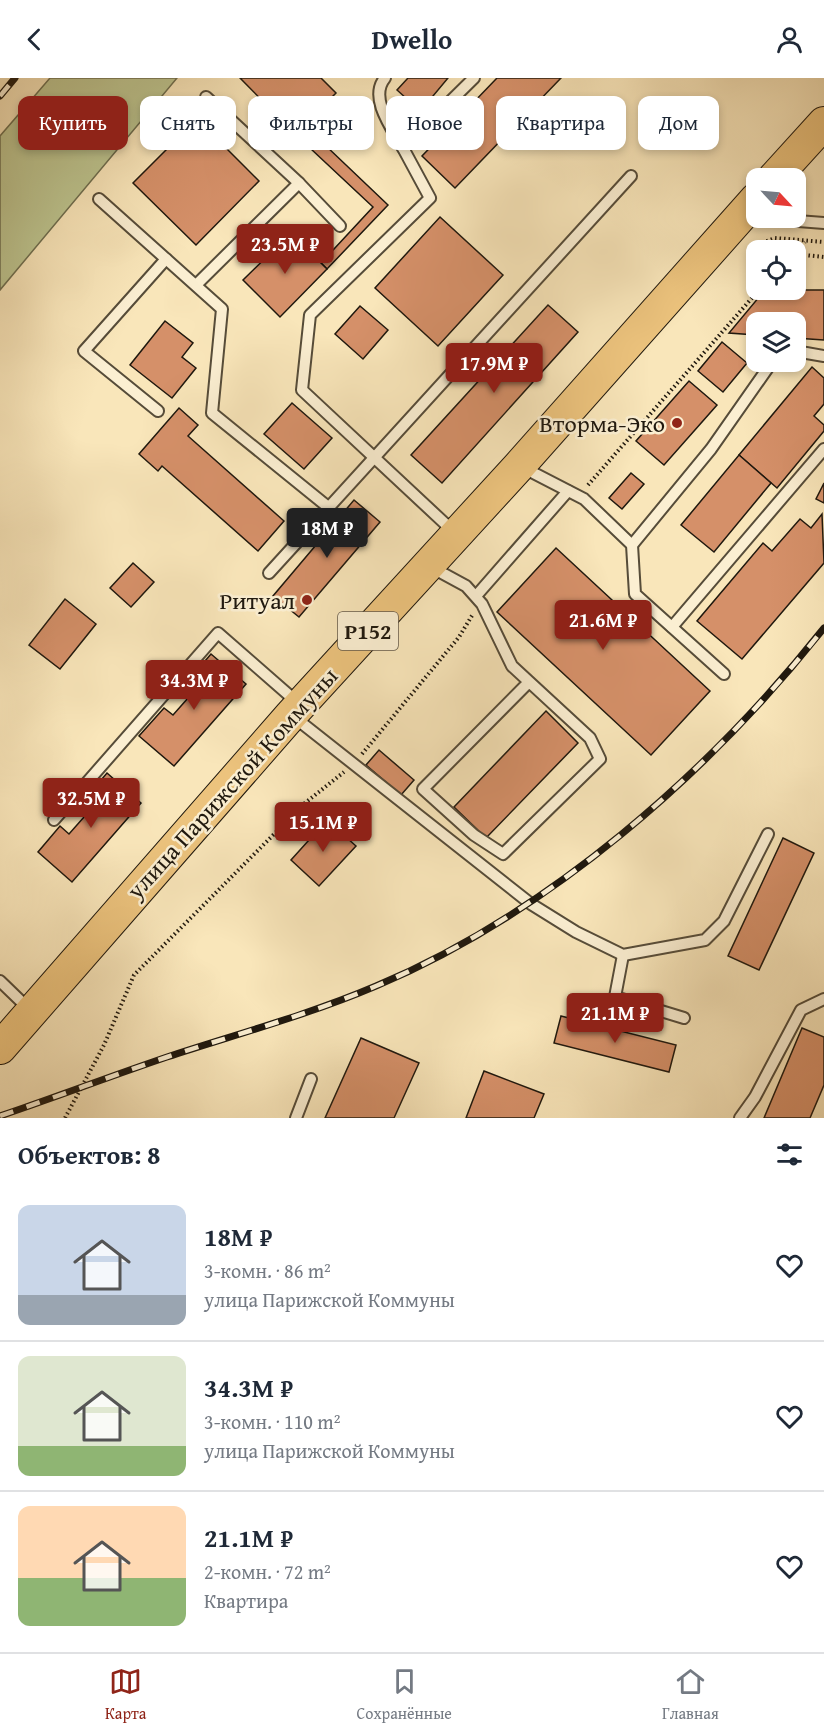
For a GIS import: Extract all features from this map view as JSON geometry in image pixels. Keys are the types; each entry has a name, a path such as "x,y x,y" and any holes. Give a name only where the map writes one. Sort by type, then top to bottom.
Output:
{"main road":[{"path":"783,168 824,123"},
{"name":"улица Парижской Коммуны","path":"0,1048 296,710 519,466 746,210"}],"lane":[{"path":"456,96 474,78"},
{"path":"380,80 381,107 386,116"},
{"path":"236,125 299,183 340,226"},
{"path":"404,150 430,198 310,315 302,390 456,534"},
{"path":"269,573 631,176"},
{"path":"196,285 299,183"},
{"path":"99,199 222,309 212,413 328,507"},
{"path":"806,219 824,223"},
{"path":"158,411 84,351 166,259"},
{"path":"806,353 824,356"},
{"path":"632,545 711,449 765,372"},
{"path":"672,627 824,449"},
{"path":"519,466 584,499 632,545 635,594 724,674"},
{"path":"476,596 568,491"},
{"path":"428,566 466,586 476,596 492,622 512,666 590,738 600,759 503,854 474,835 423,789 529,682"},
{"path":"54,820 218,633 353,765 531,904 576,932 623,954 705,940 724,921 768,834"},
{"path":"623,954 615,997 684,1018"},
{"path":"0,981 31,1011"},
{"path":"740,1118 755,1097 801,1010 824,999"},
{"path":"296,1118 311,1079"}],"path":[{"path":"770,240 775,238 796,240"},
{"path":"806,241 824,242"},
{"path":"806,255 824,257"},
{"path":"630,437 750,300"},
{"path":"65,1118 104,1045 134,975 305,803 353,765 459,637 473,614"}],"green space":[{"path":"50,78 177,78 162,96 140,96 140,122 128,137 128,96 34,96"},
{"path":"18,115 18,150 117,150 0,290 0,136"}],"building":[{"path":"240,78 321,78 336,93 333,96 258,96"},
{"path":"408,78 448,78 433,96 404,96 397,90"},
{"path":"497,78 561,78 544,96 496,96 496,145 455,188 422,156 428,150 484,150 484,96 480,96"},
{"path":"166,150 228,150 259,181 196,245 133,183"},
{"path":"312,150 330,150 388,205 327,269 321,263 373,207"},
{"path":"440,217 503,275 438,346 375,288"},
{"path":"291,233 327,269 280,317 243,280"},
{"path":"806,290 824,290 824,340 806,339 806,312 747,312 757,300 806,300"},
{"path":"548,305 578,332 442,483 411,455"},
{"path":"360,306 388,330 363,359 335,334"},
{"path":"746,313 746,334 729,333"},
{"path":"165,321 193,343 182,357 196,368 172,398 130,365"},
{"path":"722,342 746,362 723,392 698,371"},
{"path":"812,367 824,378 824,404 814,416 824,425 824,431 777,488 739,455"},
{"name":"Вторма-Эко","path":"689,381 717,405 664,465 636,441"},
{"path":"292,403 332,438 304,469 264,434"},
{"path":"179,408 198,425 188,436 284,521 258,551 162,466 158,471 139,454"},
{"path":"739,455 771,483 714,552 681,525"},
{"path":"631,473 644,484 622,509 609,498"},
{"path":"824,483 824,503 816,499"},
{"path":"354,500 380,522 299,617 273,596"},
{"path":"822,514 824,563 742,659 697,621 763,543 772,551 800,519 811,528"},
{"path":"556,548 710,691 651,755 497,612"},
{"path":"133,563 154,582 131,607 110,588"},
{"path":"65,599 96,624 60,669 29,645"},
{"path":"211,654 246,684 174,766 139,736 164,708 173,715 196,689 187,682"},
{"path":"546,711 578,743 486,838 454,807"},
{"path":"379,750 414,780 401,795 366,765"},
{"path":"107,773 141,803 72,882 38,852 60,826 69,834 92,808 84,800"},
{"path":"327,820 356,846 319,886 291,860"},
{"path":"783,838 814,853 759,970 728,956"},
{"path":"561,1016 676,1045 669,1072 554,1043"},
{"path":"802,1028 824,1037 824,1085 810,1118 764,1118"},
{"path":"361,1038 419,1063 394,1118 325,1118"},
{"path":"484,1071 544,1094 534,1118 466,1118"}],"railway":[{"path":"0,96 15,78"},
{"path":"0,1116 167,1057 298,1015 376,986 440,956 503,920 563,879 677,786 779,682 824,628"}],"place":[{"name":"Вторма-Эко","path":"677,423"},
{"name":"Ритуал","path":"307,600"}]}
